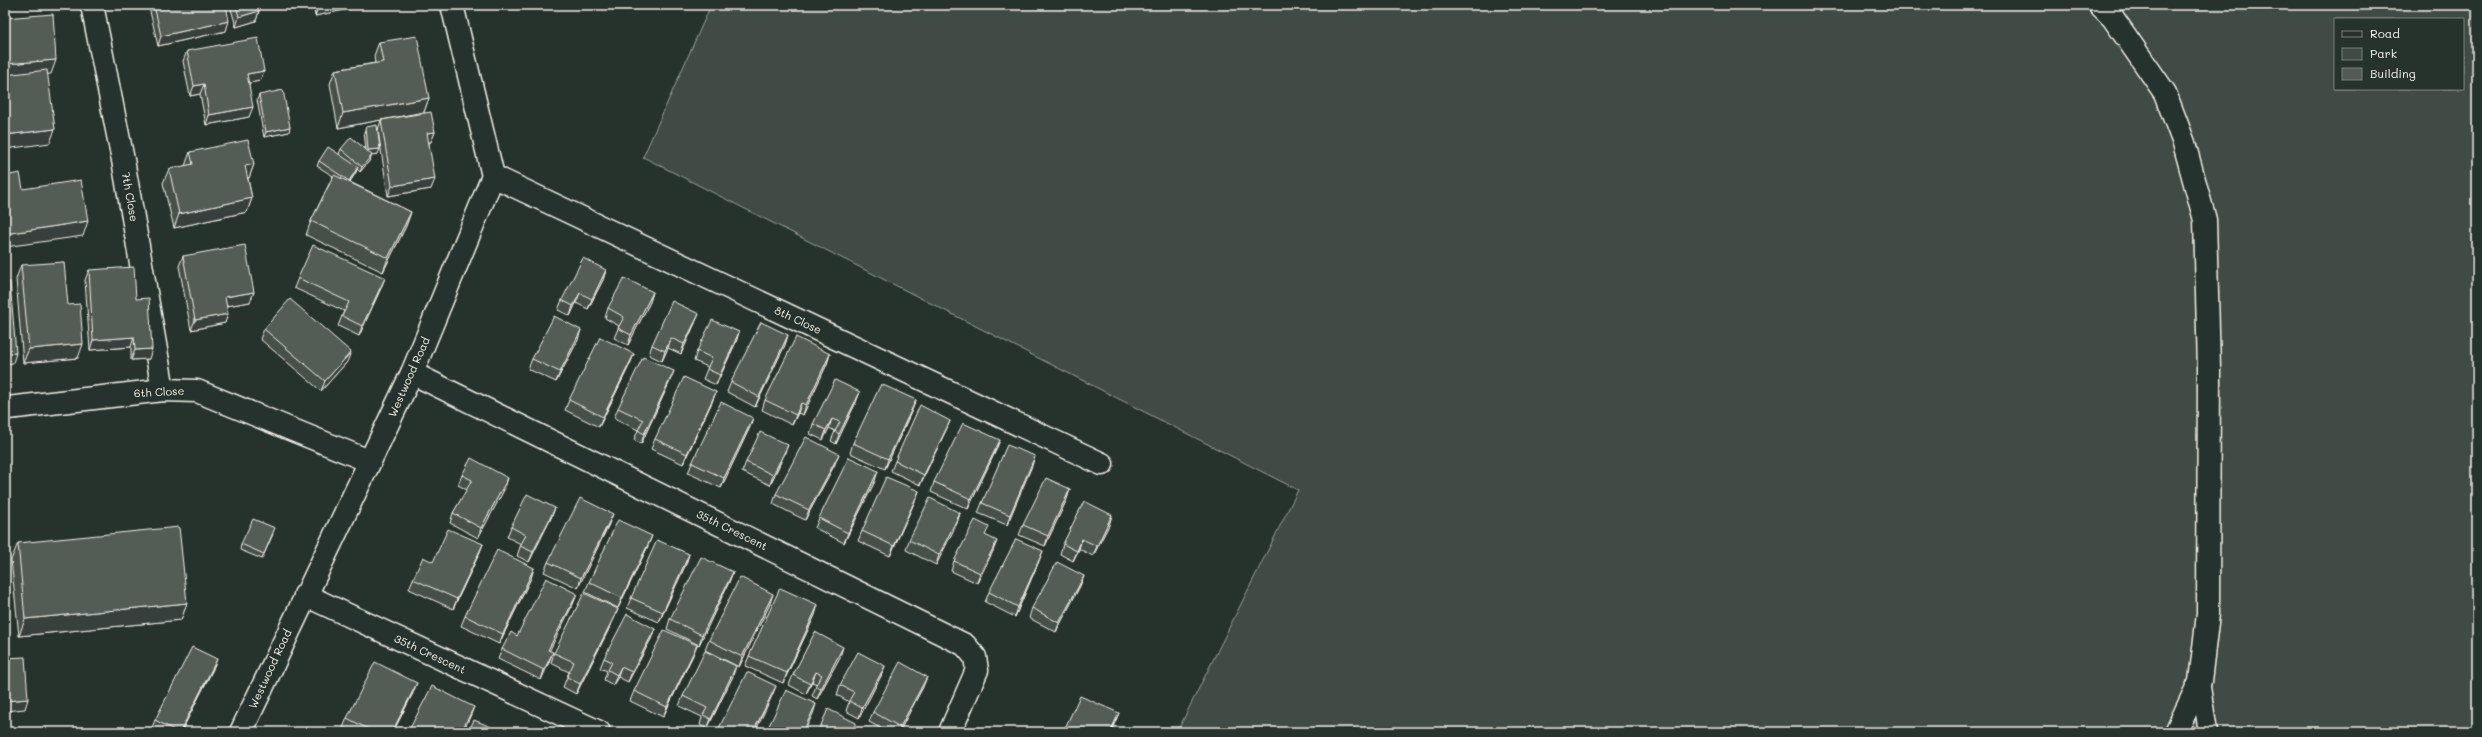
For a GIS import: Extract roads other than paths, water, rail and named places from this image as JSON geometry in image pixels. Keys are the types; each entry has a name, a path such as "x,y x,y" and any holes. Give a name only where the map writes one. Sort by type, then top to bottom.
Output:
{"street":[{"name":"7th Close","path":"92,5 123,160 164,390"},
{"path":"454,5 493,176"},
{"path":"2100,5 2112,18 2165,93 2184,143 2205,220 2210,519 2208,614 2200,681 2176,732"},
{"name":"Westwood Road","path":"241,732 412,373 493,176"},
{"name":"8th Close","path":"493,176 1102,464"},
{"name":"35th Crescent","path":"412,373 965,644 975,657 977,670 950,732"},
{"name":"6th Close","path":"8,408 164,390 197,391 369,461"},
{"name":"35th Crescent","path":"305,595 599,732"}],"lane":[{"path":"2200,681 2208,732"}]}
